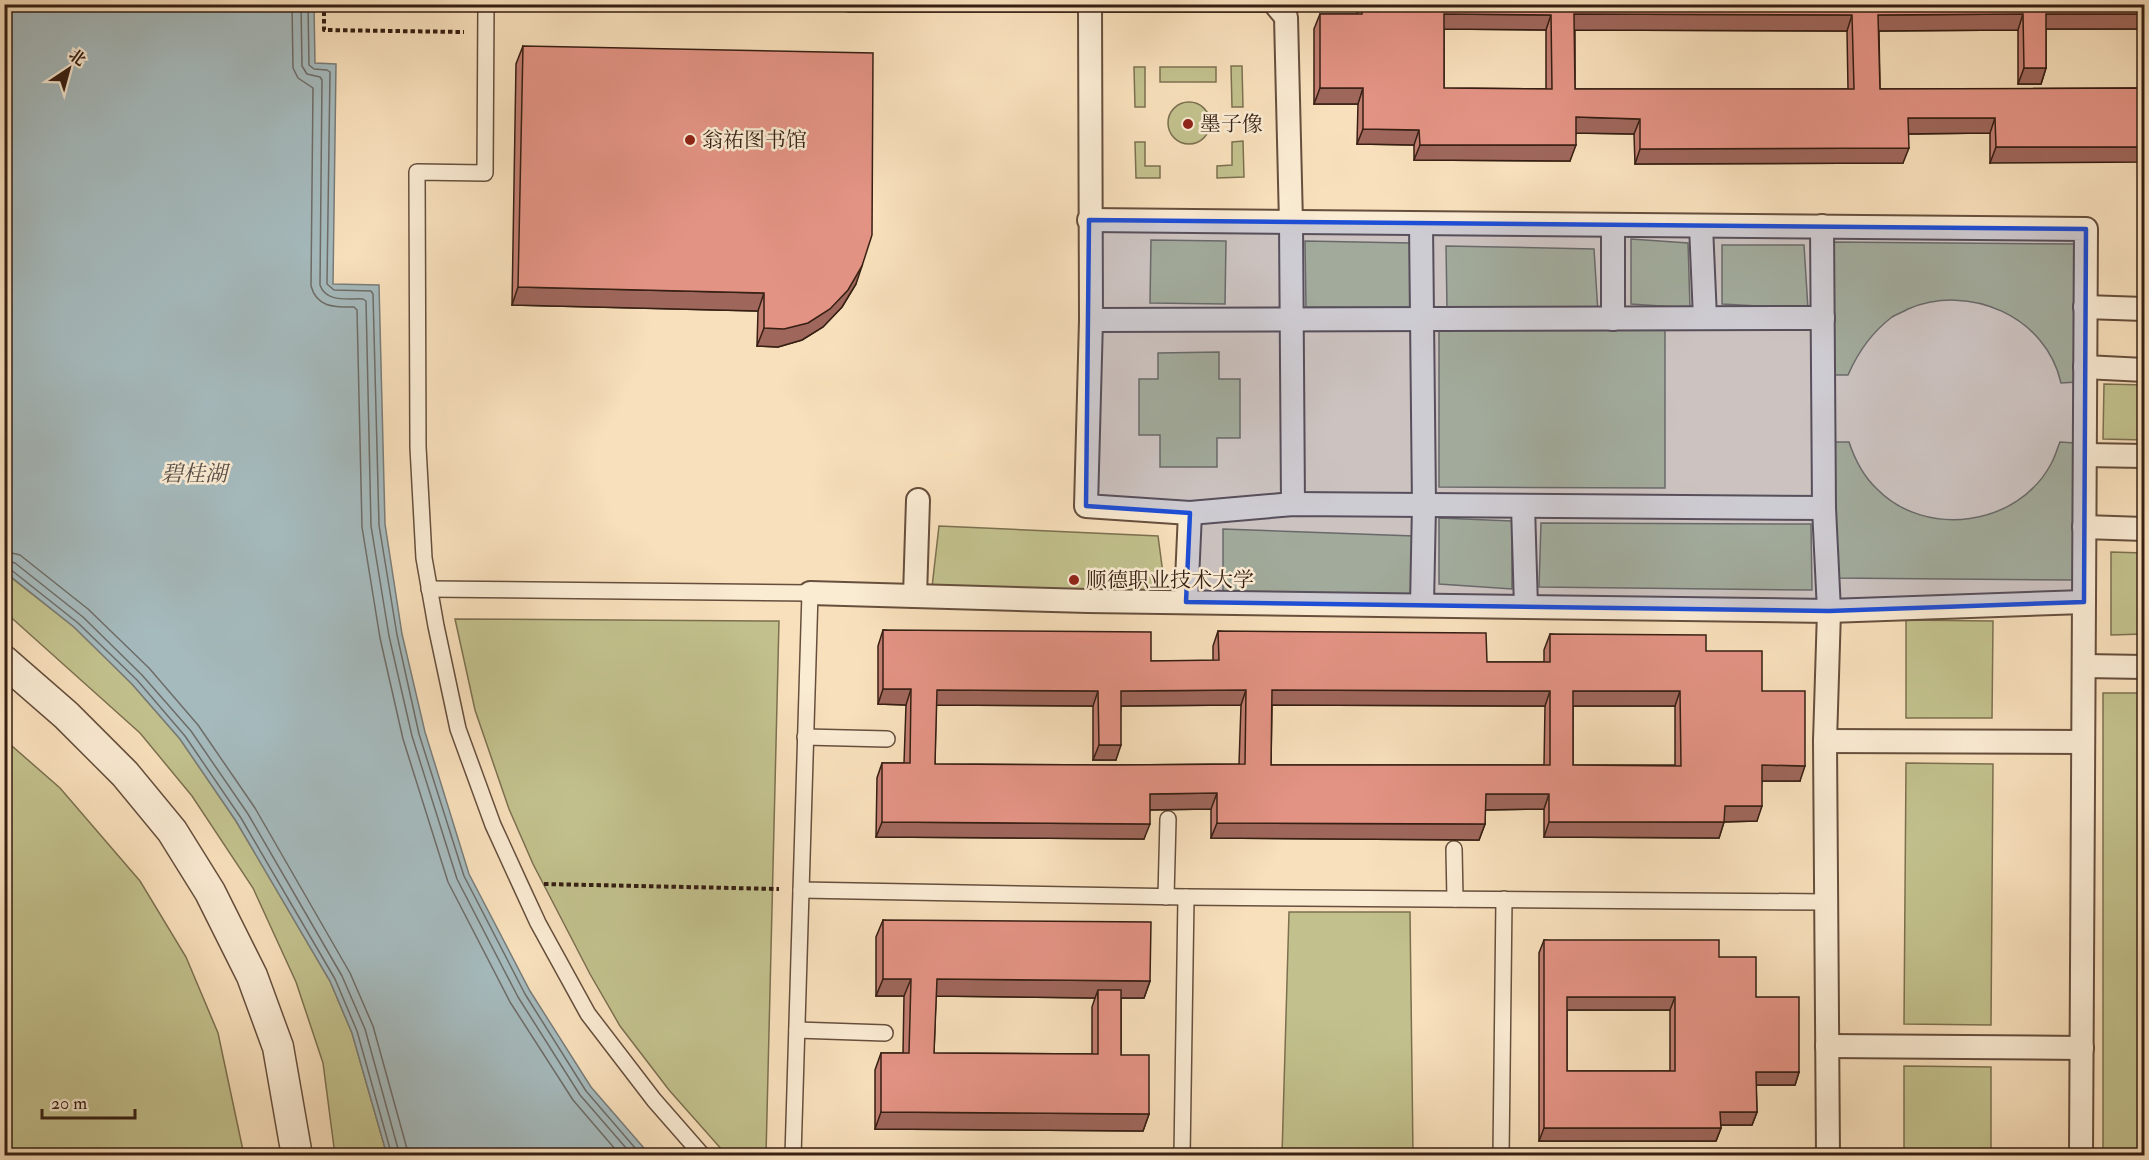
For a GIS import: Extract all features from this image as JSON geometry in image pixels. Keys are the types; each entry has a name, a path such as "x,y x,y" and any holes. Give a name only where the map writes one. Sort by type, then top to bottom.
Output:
{"street":[{"path":"1276,4 1286,17 1291,223 1293,504"},
{"path":"1090,5 1091,320 1086,506 1190,513 1293,504 1824,508"},
{"path":"1089,220 2086,229 2081,1155"},
{"path":"1421,224 1424,505 1422,605"},
{"path":"1612,225 1613,319"},
{"path":"1701,226 1705,318"},
{"path":"1822,226 1824,508 1828,611 1825,741 1828,1155"},
{"path":"2085,307 2145,309"},
{"path":"1091,320 1822,318"},
{"path":"2085,367 2145,369"},
{"path":"2085,455 2145,456"},
{"path":"915,596 918,500"},
{"path":"1523,506 1526,607"},
{"path":"1186,602 1190,513"},
{"path":"2084,526 2145,529"},
{"path":"810,592 1089,601 1828,611 2084,602"},
{"path":"4,661 66,715 125,774 172,831 210,892 252,976 278,1047 297,1155"},
{"path":"2085,666 2145,667"},
{"path":"1825,741 2083,742"},
{"path":"1827,1046 2082,1048"}],"lane":[{"path":"486,4 485,173 417,172 418,447 424,558 429,589 458,729 493,825 538,923 588,1014 654,1100 703,1155"},
{"path":"849,4 1276,4"},
{"path":"429,589 810,592 793,1155"},
{"path":"806,737 887,739"},
{"path":"1166,897 1168,819"},
{"path":"1454,849 1455,899"},
{"path":"801,890 1166,897 1826,902"},
{"path":"1182,1155 1186,897"},
{"path":"1501,1155 1504,899"},
{"path":"797,1030 885,1033"}],"path":[{"path":"324,4 324,30 486,32"},
{"path":"520,884 801,890"},
{"path":"4,1147 15,1155"}],"highlighted area":[{"path":"1089,220 2086,229 2084,602 1829,611 1186,602 1190,513 1086,506"}],"shaded area":[{"path":"1231,66 1242,66 1243,107 1232,107"},
{"path":"1134,67 1145,67 1145,107 1135,107"},
{"path":"1160,67 1216,67 1216,82 1160,82"},
{"path":"1189,102 1204,108 1210,123 1204,138 1189,144 1174,138 1168,123 1174,108"},
{"path":"1243,141 1244,177 1217,178 1217,166 1232,165 1232,142"},
{"path":"1135,142 1145,142 1145,166 1160,166 1160,178 1136,178"},
{"path":"1631,239 1688,243 1690,308 1631,304"},
{"path":"1151,240 1226,241 1225,304 1150,303"},
{"path":"1305,241 1410,243 1411,308 1306,307"},
{"path":"1831,242 2076,244 2077,382 2061,383 2053,360 2039,340 2022,323 2002,311 1979,303 1956,300 1931,302 1892,317 1866,343 1848,375 1831,375"},
{"path":"1722,245 1804,245 1808,309 1722,304"},
{"path":"1446,246 1594,249 1598,313 1447,309"},
{"path":"1439,329 1665,330 1665,488 1439,487"},
{"path":"1219,352 1219,379 1240,379 1240,438 1217,438 1217,467 1160,467 1160,435 1139,435 1139,379 1158,379 1158,353"},
{"path":"2104,384 2144,385 2144,440 2103,439"},
{"path":"1832,442 1849,442 1868,479 1897,505 1920,515 1945,519 1970,518 1994,512 2017,501 2036,485 2051,464 2060,442 2075,443 2075,580 1833,578"},
{"path":"1439,518 1512,521 1512,589 1439,584"},
{"path":"1541,523 1811,524 1812,590 1539,587"},
{"path":"939,526 1158,536 1166,596 932,587"},
{"path":"1223,529 1414,536 1411,594 1223,592"},
{"path":"2111,552 2144,553 2144,634 2111,635"},
{"path":"4,572 74,627 132,684 180,739 236,821 330,981 352,1033 387,1155 335,1155 323,1063 296,982 253,888 192,796 140,733 5,612"},
{"path":"455,619 779,621 766,1155 730,1155 723,1151 669,1090 620,1026 590,974 533,864 509,809 475,710"},
{"path":"1906,620 1993,621 1992,718 1906,718"},
{"path":"2103,693 2144,693 2144,1155 2103,1155"},
{"path":"4,739 60,788 140,881 186,957 218,1033 244,1155 5,1155"},
{"path":"1906,763 1993,764 1991,1025 1904,1024"},
{"path":"1289,912 1410,912 1413,1155 1282,1155"},
{"path":"1904,1066 1991,1067 1991,1155 1904,1155"}],"water":[{"name":"碧桂湖","path":"4,5 314,5 315,63 336,64 333,284 379,285 385,524 402,634 425,732 469,874 530,991 591,1087 650,1155 387,1155 352,1033 330,981 236,821 180,739 132,684 74,627 5,572"}],"building":[{"path":"1362,4 2145,4 2145,14 2046,14 2046,68 2024,68 2023,14 1878,15 1880,89 2145,88 2145,147 1996,147 1995,118 1908,118 1909,148 1640,149 1640,119 1576,117 1576,145 1420,145 1419,130 1363,129 1363,88 1320,88 1320,14 1362,14","holes":["1444,14 1551,15 1552,89 1444,88","1574,14 1852,15 1854,89 1575,89"]},
{"name":"翁祐图书馆","path":"523,46 873,53 872,235 862,266 848,290 830,309 808,323 784,329 764,328 764,293 518,287"},
{"path":"883,630 1151,632 1151,661 1219,660 1218,631 1486,633 1487,662 1550,662 1550,634 1706,635 1706,651 1762,651 1762,691 1805,691 1805,766 1762,765 1762,806 1725,806 1724,822 1549,822 1549,794 1486,794 1485,824 1217,823 1217,793 1150,794 1150,824 882,822 882,763 910,763 911,689 883,689","holes":["937,690 1098,691 1099,745 1121,745 1121,691 1246,690 1245,764 935,764","1272,690 1550,691 1550,765 1271,765","1573,691 1680,691 1681,766 1573,765"]},
{"path":"883,920 1151,922 1150,981 937,979 934,1053 1098,1054 1098,990 1121,990 1121,1055 1149,1055 1149,1114 881,1112 881,1053 909,1053 911,979 883,979"},
{"path":"1544,940 1719,940 1719,957 1756,957 1756,997 1799,997 1799,1072 1756,1072 1757,1112 1720,1112 1721,1128 1544,1128","holes":["1567,997 1675,997 1675,1071 1567,1071"]}],"place":[{"name":"墨子像","path":"1188,124"},
{"name":"翁祐图书馆","path":"690,140"},
{"name":"顺德职业技术大学","path":"1074,580"}]}
